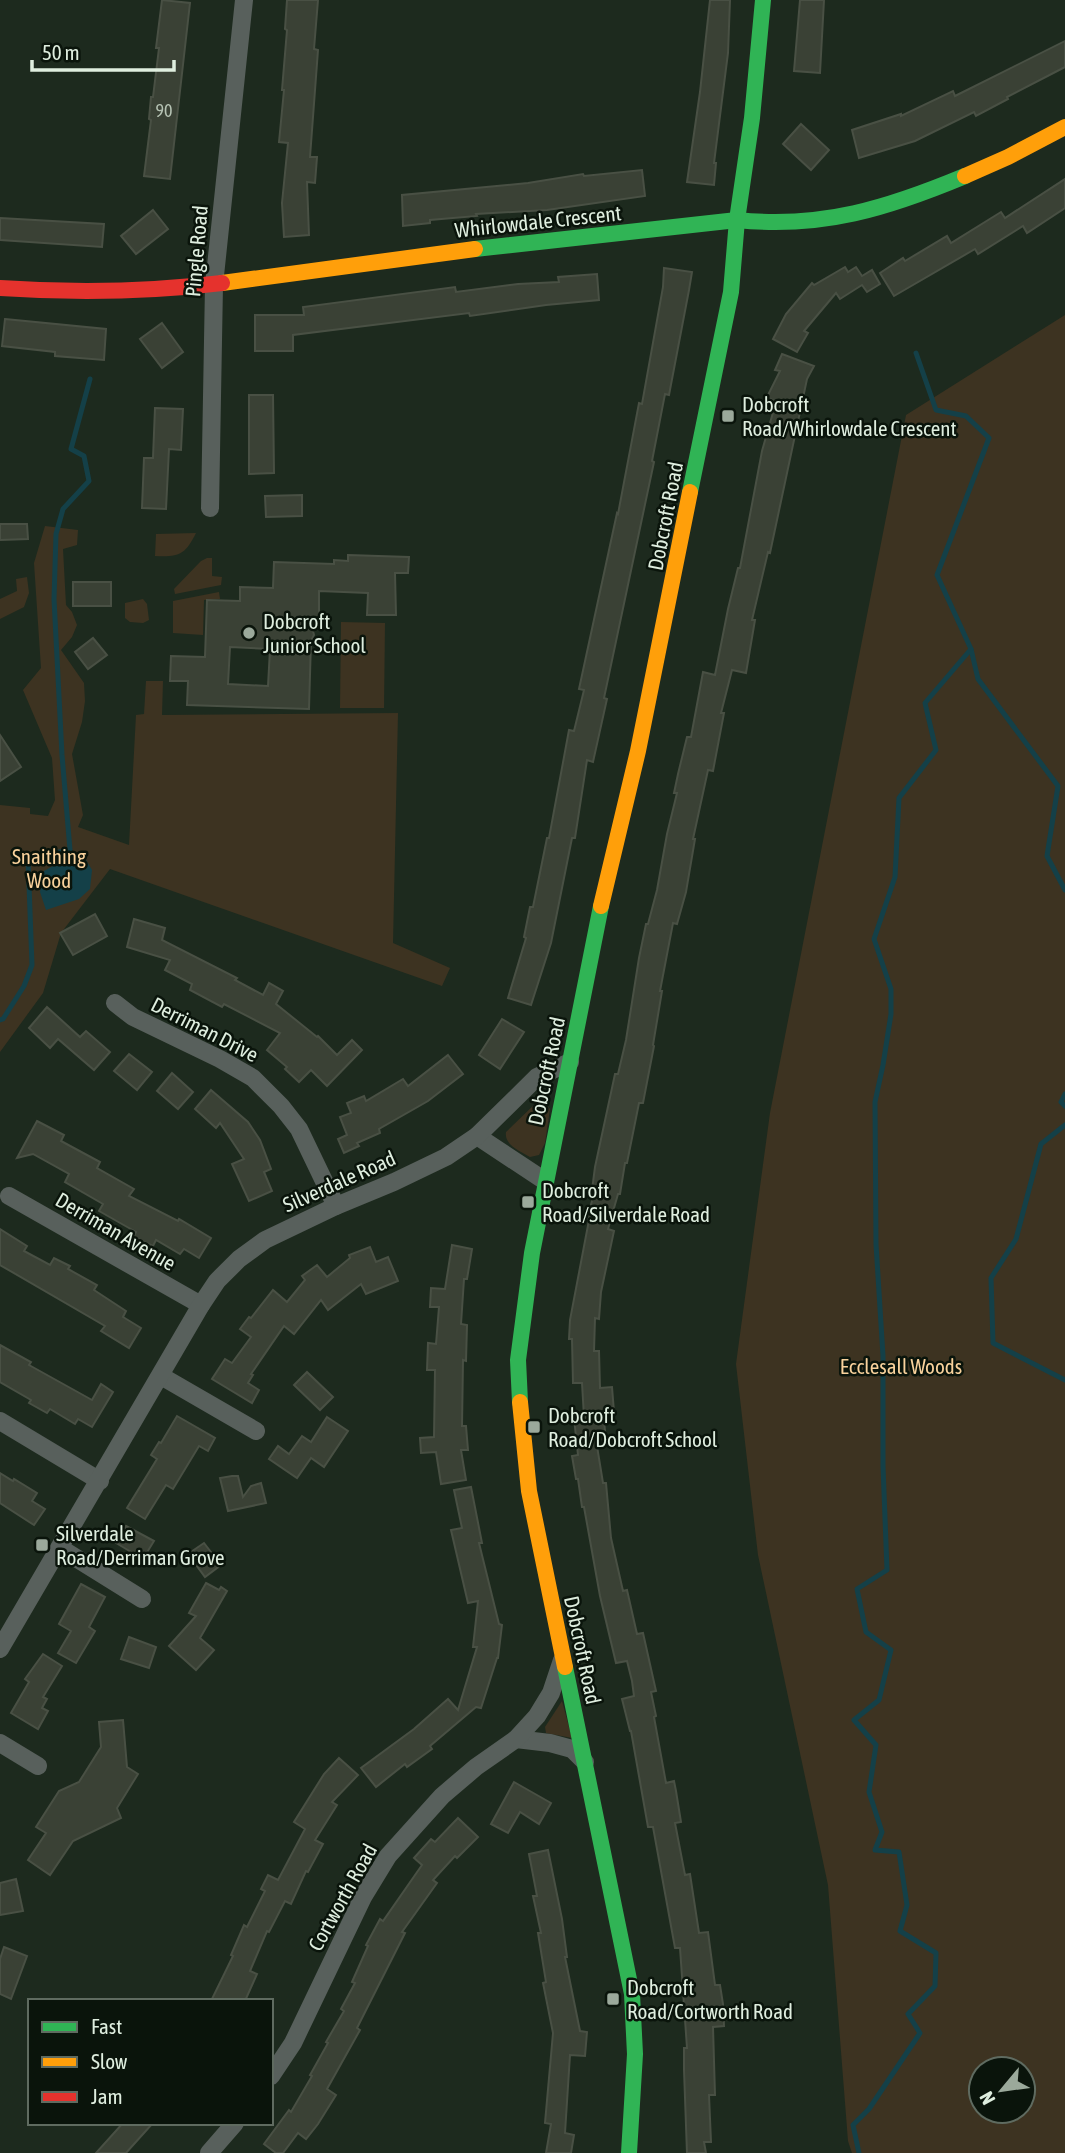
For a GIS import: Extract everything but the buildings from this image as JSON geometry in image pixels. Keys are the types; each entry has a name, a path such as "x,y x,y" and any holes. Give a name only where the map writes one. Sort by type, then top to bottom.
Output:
{"street":[{"name":"Pingle Road","path":"210,508 214,285 244,0"},
{"name":"Dobcroft Road","path":"629,2153 635,2092 636,2031 625,1958 529,1491 521,1427 518,1360 526,1288 545,1181 604,891 638,751 731,292 763,0"},
{"name":"Whirlowdale Crescent","path":"0,288 102,293 143,292 214,285 428,255 737,220 776,224 817,220 893,203 980,169 1065,127"},
{"name":"Derriman Drive","path":"115,1003 132,1017 220,1059 253,1078 299,1129 336,1206"},
{"name":"Silverdale Road","path":"0,1649 217,1281 239,1259 265,1240 446,1157 477,1136 537,1077 570,1062"},
{"path":"477,1136 545,1181"},
{"name":"Derriman Avenue","path":"9,1196 201,1305"},
{"path":"161,1376 256,1431"},
{"path":"0,1421 100,1481"},
{"path":"60,1548 142,1599"},
{"name":"Cortworth Road","path":"273,2073 293,2043 363,1897 388,1856 442,1796 476,1767 516,1739 537,1716 551,1693 563,1657"},
{"path":"516,1739 572,1749 585,1762"},
{"path":"0,1743 38,1766"},
{"path":"209,2153 232,2125"}],"green space":[{"name":"Ecclesall Woods","path":"1065,315 1065,2153 852,2153 848,2141 828,1885 758,1555 736,1364 770,1113 906,415"},
{"name":"Snaithing Wood","path":"45,526 78,530 77,545 63,549 66,605 77,625 72,637 61,650 84,683 82,722 72,754 83,815 78,827 129,845 136,715 144,714 146,681 163,681 162,715 398,713 393,943 450,968 442,986 110,869 61,933 43,993 0,1052 0,805 30,808 30,814 48,816 55,800 52,758 23,690 41,668 34,563"},
{"path":"196,533 180,553 155,556 156,534"},
{"path":"207,558 212,558 212,576 222,577 221,585 175,594 174,589"},
{"path":"27,577 29,593 24,607 0,619 0,599 17,591 16,579"},
{"path":"219,592 220,599 204,600 203,635 173,633 173,601"},
{"path":"143,599 147,604 149,620 143,623 130,622 125,618 125,603"},
{"path":"341,622 385,623 384,708 340,708"},
{"path":"536,1103 546,1104 550,1109 545,1143 539,1155 530,1157 510,1144 506,1132"},
{"path":"562,1701 572,1738 546,1733 545,1727"}],"water":[{"path":"69,857 85,858 92,870 90,889 79,899 46,910 40,892 44,871"}],"waterway":[{"path":"859,2153 853,2125 869,2109 920,2033 908,2014 935,1986 936,1953 900,1931 907,1905 899,1852 875,1850 882,1832 869,1792 876,1745 854,1720 879,1700 891,1650 866,1632 857,1589 887,1570 883,1356 876,1244 875,1102 891,1014 891,989 874,939 895,877 899,798 936,750 925,703 971,649 937,575 989,438 966,416 936,410 916,353"},
{"path":"0,1020 24,986 32,965 28,858 70,850 54,599 56,534 63,509 89,481 84,456 71,449 90,379"},
{"path":"971,649 978,679 1058,786 1047,856 1065,890"},
{"path":"1065,1094 1061,1102 1065,1106"},
{"path":"1065,1125 1041,1144 1016,1239 991,1278 993,1343 1065,1380"}],"traffic: fast":[{"path":"690,492 731,292 763,0"},
{"path":"475,249 737,220 768,222 826,218 909,198 965,176"},
{"path":"520,1402 518,1360 532,1253 601,906"},
{"path":"565,1667 632,1994 635,2054 629,2153"}],"traffic: slow":[{"path":"965,176 1065,127"},
{"path":"222,283 475,249"},
{"path":"601,906 638,751 690,492"},
{"path":"520,1402 529,1491 565,1667"}],"traffic: jam":[{"path":"0,288 111,291 222,283"}],"place":[{"name":"Dobcroft Road/Whirlowdale Crescent","path":"728,416"},
{"name":"Dobcroft Junior School","path":"249,633"},
{"name":"Dobcroft Road/Silverdale Road","path":"528,1202"},
{"name":"Dobcroft Road/Dobcroft School","path":"534,1427"},
{"name":"Silverdale Road/Derriman Grove","path":"42,1545"},
{"name":"Dobcroft Road/Cortworth Road","path":"613,1999"}]}
